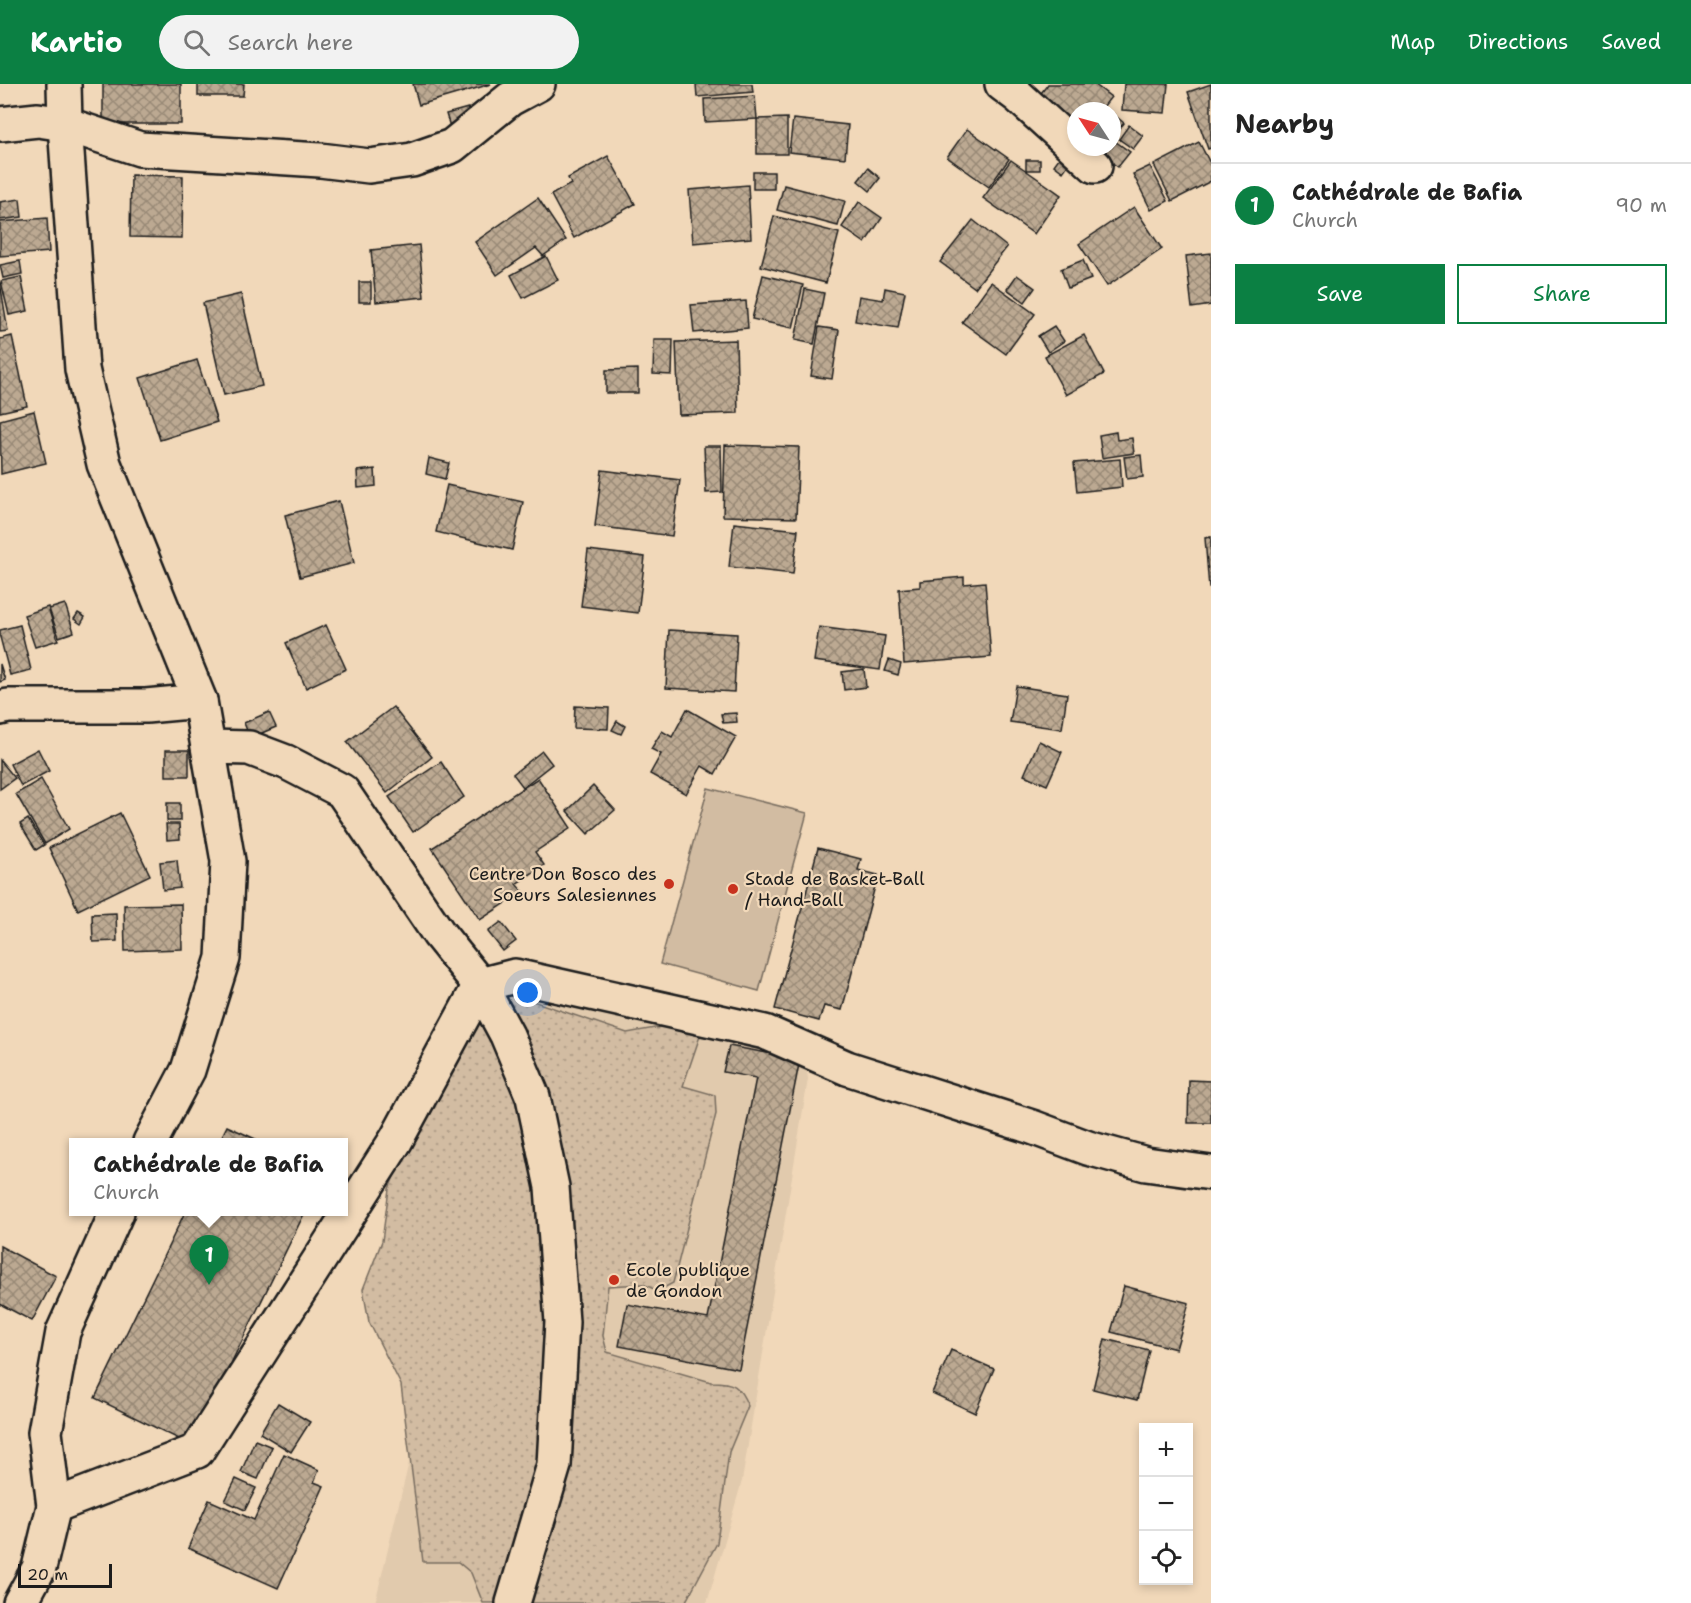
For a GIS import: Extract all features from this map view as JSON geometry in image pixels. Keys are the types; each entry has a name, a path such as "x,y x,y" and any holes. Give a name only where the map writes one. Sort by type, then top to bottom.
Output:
{"street":[{"path":"64,84 82,369 104,464 200,701 228,861 222,958 188,1070 153,1138"},
{"path":"0,124 38,120 65,124 140,149 320,160 369,166 412,159 452,146 510,99 538,84"},
{"path":"1002,84 1095,166"},
{"path":"0,708 146,706 200,701"},
{"path":"209,747 249,748 286,762 342,791 440,934 480,986 507,1035 533,1097 552,1187 562,1322 554,1466 513,1603"},
{"path":"348,1215 396,1140 480,986 515,976 765,1032 847,1068 1032,1127 1088,1148 1146,1164 1211,1173"},
{"path":"20,1603 39,1568 54,1506 45,1432 63,1332 115,1216"},
{"path":"54,1506 197,1451 347,1216"}],"shaded area":[{"name":"Stade de Basket-Ball / Hand-Ball","path":"708,788 807,813 759,991 660,964"},
{"name":"Ecole publique de Gondon","path":"524,986 805,1053 808,1079 742,1481 707,1603 375,1603"},
{"name":"Ecole publique de Gondon","path":"515,995 627,1033 694,1021 700,1036 683,1086 715,1095 716,1114 673,1283 658,1291 643,1284 608,1286 603,1336 607,1352 711,1382 730,1384 742,1393 748,1406 729,1452 717,1543 685,1603 483,1603 471,1573 458,1562 423,1562 401,1385 369,1322 363,1289 382,1241 389,1189 464,997"}],"building":[{"path":"103,84 181,84 181,124 103,124"},
{"path":"198,84 244,84 243,96 198,96"},
{"path":"413,84 491,84 419,105"},
{"path":"696,84 752,84 753,92 697,97"},
{"path":"1048,84 1094,84 1111,97 1107,102 1067,102 1067,120 1038,97"},
{"path":"1124,84 1168,84 1165,113 1122,110"},
{"path":"1211,84 1211,148 1208,149 1188,92"},
{"path":"755,96 757,119 705,122 704,99"},
{"path":"468,108 473,124 451,130 446,114"},
{"path":"787,118 787,154 757,154 757,119"},
{"path":"793,119 848,125 845,158 789,152"},
{"path":"1129,125 1143,136 1133,149 1121,140 1121,136"},
{"path":"967,129 1009,159 989,187 947,157"},
{"path":"1199,142 1211,165 1211,181 1172,201 1154,165"},
{"path":"1121,146 1130,152 1118,167 1103,156 1121,156"},
{"path":"1064,151 1067,156 1073,158 1063,172 1054,165"},
{"path":"608,156 635,204 574,238 551,195 571,184 568,178"},
{"path":"1011,160 1061,195 1034,234 983,198"},
{"path":"1026,160 1040,160 1040,170 1026,170"},
{"path":"1150,166 1168,201 1151,210 1133,174"},
{"path":"868,168 880,178 870,191 858,181"},
{"path":"753,172 774,172 774,189 753,189"},
{"path":"131,175 183,176 182,238 130,237"},
{"path":"748,185 751,238 693,243 689,190"},
{"path":"784,185 845,201 838,226 777,210"},
{"path":"538,198 566,240 543,256 536,248 497,275 475,242"},
{"path":"20,199 22,217 0,220 0,202"},
{"path":"859,202 882,218 865,243 842,227"},
{"path":"1134,207 1162,249 1107,286 1079,244"},
{"path":"774,216 839,233 826,283 761,266"},
{"path":"47,218 49,252 0,256 0,222"},
{"path":"973,220 1007,247 975,288 940,262"},
{"path":"419,245 424,297 376,302 371,250"},
{"path":"1211,253 1211,305 1192,308 1186,256"},
{"path":"546,256 558,280 523,298 511,275"},
{"path":"1083,260 1091,279 1068,288 1061,269"},
{"path":"20,261 22,274 3,278 0,265"},
{"path":"763,275 803,285 793,328 752,319"},
{"path":"1017,275 1035,288 1025,302 1007,289"},
{"path":"21,277 28,311 9,315 1,281"},
{"path":"0,282 8,331 0,332"},
{"path":"359,282 371,282 371,302 359,302"},
{"path":"991,282 1035,314 1006,354 962,322"},
{"path":"885,288 905,292 898,328 855,321 859,296 883,300"},
{"path":"805,289 824,293 814,344 795,340"},
{"path":"241,294 262,386 224,395 203,303"},
{"path":"746,301 748,328 694,333 691,305"},
{"path":"1054,326 1064,341 1048,352 1038,336"},
{"path":"819,327 839,330 832,379 811,376"},
{"path":"1084,335 1104,374 1066,395 1045,356"},
{"path":"12,336 27,406 0,412 0,339"},
{"path":"654,340 673,340 672,375 653,374"},
{"path":"736,340 738,413 679,415 676,342"},
{"path":"197,360 217,422 160,440 140,378"},
{"path":"638,369 638,393 606,393 606,370"},
{"path":"34,411 46,463 1,474 0,420"},
{"path":"1116,432 1117,440 1132,438 1134,453 1102,458 1099,435"},
{"path":"725,445 799,447 796,518 723,516"},
{"path":"704,446 721,446 722,492 706,493"},
{"path":"1141,455 1143,477 1127,479 1124,457"},
{"path":"429,458 449,463 445,479 426,474"},
{"path":"1120,459 1122,487 1077,492 1074,463"},
{"path":"375,469 376,486 358,488 357,471"},
{"path":"602,470 680,480 672,536 595,526"},
{"path":"447,485 523,502 512,550 436,532"},
{"path":"339,501 354,563 300,577 285,515"},
{"path":"734,523 798,530 793,574 729,567"},
{"path":"1211,537 1211,588 1209,588 1205,538"},
{"path":"588,550 645,557 638,613 581,606"},
{"path":"964,577 964,584 985,582 991,657 904,664 899,589 920,587 920,581"},
{"path":"65,604 74,632 59,637 49,609"},
{"path":"48,607 58,640 35,647 24,615"},
{"path":"78,613 85,617 81,624 74,619"},
{"path":"20,625 31,670 10,675 0,630"},
{"path":"326,625 346,669 306,688 286,643"},
{"path":"819,627 885,636 880,670 814,661"},
{"path":"669,630 737,634 734,692 666,688"},
{"path":"889,660 901,664 898,675 885,671"},
{"path":"0,664 5,680 0,682"},
{"path":"864,669 866,687 844,690 842,672"},
{"path":"1016,686 1067,694 1062,729 1010,722"},
{"path":"575,706 609,708 608,729 574,728"},
{"path":"393,707 432,757 387,793 347,742"},
{"path":"687,709 736,737 715,774 702,766 686,794 650,774 661,754 651,749 662,731 672,737"},
{"path":"269,712 276,727 250,738 244,723"},
{"path":"736,713 737,722 723,723 721,714"},
{"path":"617,721 625,726 621,734 612,730"},
{"path":"1039,741 1062,752 1047,785 1024,775"},
{"path":"38,749 49,771 21,786 10,764"},
{"path":"166,750 189,750 189,776 166,776"},
{"path":"542,751 552,764 523,787 513,774"},
{"path":"0,760 15,778 0,789"},
{"path":"441,762 464,797 413,832 389,797"},
{"path":"538,778 571,828 535,852 544,865 516,884 523,892 480,920 432,848"},
{"path":"41,779 69,829 45,844 16,794"},
{"path":"593,786 615,810 588,834 567,811"},
{"path":"167,803 180,803 180,821 167,821"},
{"path":"120,813 150,875 78,910 49,848"},
{"path":"28,819 44,845 36,850 20,824"},
{"path":"166,824 179,824 180,839 167,840"},
{"path":"818,848 861,859 858,870 878,875 842,1010 824,1006 819,1021 775,1009"},
{"path":"177,860 180,888 163,890 160,862"},
{"path":"181,904 182,949 125,951 124,905"},
{"path":"116,913 117,941 93,942 92,914"},
{"path":"501,922 516,941 503,951 488,932"},
{"path":"729,1046 800,1059 739,1369 619,1346 627,1304 708,1319 756,1078 723,1072"},
{"path":"1189,1080 1211,1081 1211,1123 1188,1123"},
{"path":"227,1126 253,1138 221,1138"},
{"path":"183,1216 303,1216 191,1445 95,1398"},
{"path":"0,1246 56,1276 32,1321 0,1304"},
{"path":"1124,1286 1189,1303 1176,1349 1111,1332"},
{"path":"1105,1339 1149,1350 1137,1400 1093,1389"},
{"path":"951,1350 994,1369 975,1413 932,1393"},
{"path":"278,1403 310,1422 291,1452 260,1433"},
{"path":"255,1440 272,1447 258,1479 241,1472"},
{"path":"284,1454 319,1470 314,1482 324,1486 278,1588 188,1548 209,1500 254,1520"},
{"path":"236,1479 256,1488 245,1510 225,1501"}],"place":[{"name":"Centre Don Bosco des Soeurs Salesiennes","path":"669,884"},
{"name":"Stade de Basket-Ball / Hand-Ball","path":"733,889"},
{"name":"Ecole publique de Gondon","path":"614,1280"},
{"name":"Cathédrale de Bafia","path":"209,1285"}]}
